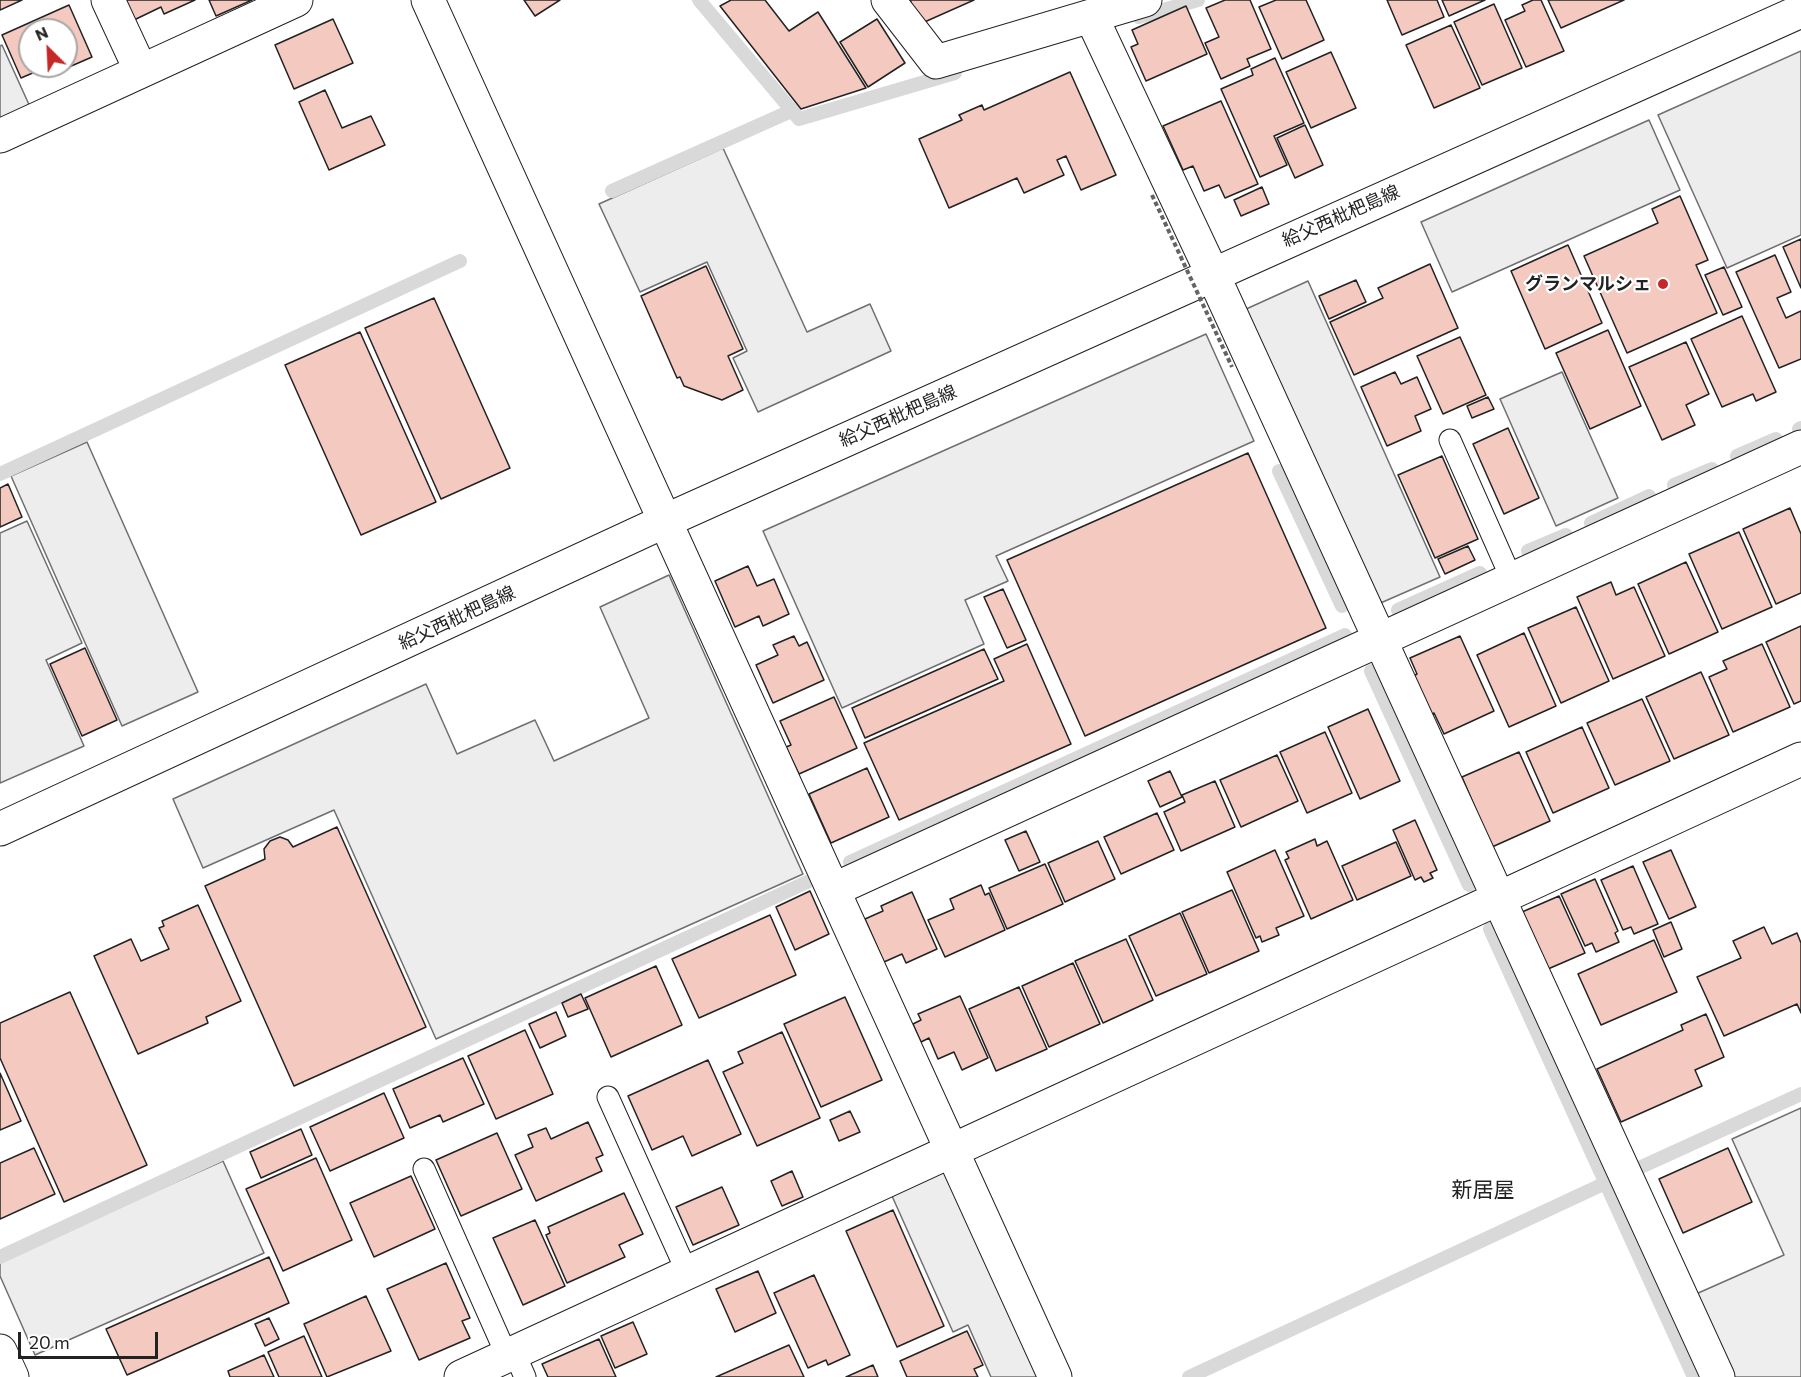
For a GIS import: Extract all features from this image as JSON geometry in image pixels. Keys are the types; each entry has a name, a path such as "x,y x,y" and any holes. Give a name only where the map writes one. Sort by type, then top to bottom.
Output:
{"street":[{"path":"108,0 141,71"},
{"path":"0,136 296,0"},
{"path":"428,0 1055,1377"},
{"path":"888,0 936,62 1145,0"},
{"name":"給父西枇杷島線","path":"0,829 665,521 1212,273 1801,11"},
{"path":"1091,16 1212,273 1718,1377"},
{"path":"833,890 1801,447"},
{"path":"461,1377 515,1362 687,1272 1801,759"},
{"path":"0,1351 12,1377"}],"lane":[{"path":"1450,440 1512,580"},
{"path":"608,1097 687,1272"},
{"path":"424,1169 515,1362"}],"path":[{"path":"1152,195 1232,367"}],"shaded area":[{"path":"2,45 31,109 0,123 0,46"},
{"path":"1801,51 1801,235 1727,268 1658,115"},
{"path":"1649,120 1680,190 1452,292 1421,222"},
{"path":"723,148 807,332 870,304 891,351 758,412 733,358 747,351 707,262 640,292 599,204"},
{"path":"1308,281 1440,577 1376,605 1244,310"},
{"path":"1206,334 1254,441 996,556 1008,581 965,600 984,644 842,708 763,531"},
{"path":"1562,372 1618,498 1556,526 1500,399"},
{"path":"87,442 198,692 122,726 11,476"},
{"path":"27,521 82,643 46,660 84,746 0,783 0,533"},
{"path":"669,575 803,874 436,1039 334,810 203,868 173,799 426,684 457,754 535,720 554,761 649,718 600,607"},
{"path":"1801,1108 1801,1377 1733,1377 1696,1294 1784,1255 1732,1139"},
{"path":"223,1161 264,1253 35,1355 0,1276 0,1260"},
{"path":"946,1171 1037,1377 991,1377 968,1325 953,1332 892,1196"}],"building":[{"path":"0,0 22,0 0,10"},
{"path":"125,0 195,0 164,14 161,7 134,20"},
{"path":"209,0 252,0 216,16"},
{"path":"524,0 560,0 535,16"},
{"path":"731,0 765,0 789,31 818,12 866,88 801,109 720,6"},
{"path":"910,0 974,0 920,24"},
{"path":"1225,0 1250,0 1271,49 1247,59 1250,66 1221,79 1205,43 1219,37 1206,8"},
{"path":"1276,0 1306,0 1324,40 1282,59 1259,7"},
{"path":"1387,0 1437,0 1444,17 1402,35"},
{"path":"1442,0 1485,0 1449,16"},
{"path":"1533,0 1541,0 1564,51 1526,67 1505,20 1525,11 1522,5"},
{"path":"1548,0 1624,0 1561,28"},
{"path":"1494,4 1522,68 1482,85 1454,22"},
{"path":"69,5 75,18 40,18"},
{"path":"1186,6 1207,54 1146,81 1131,47 1138,44 1132,30"},
{"path":"333,19 353,63 294,89 275,45"},
{"path":"877,19 905,63 868,87 840,42"},
{"path":"78,25 92,57 78,63"},
{"path":"1451,25 1480,88 1434,108 1406,45"},
{"path":"18,28 18,71 2,35"},
{"path":"1331,52 1356,108 1311,128 1286,72"},
{"path":"1275,58 1304,123 1274,136 1287,165 1260,177 1221,89 1253,75 1251,69"},
{"path":"1070,72 1116,175 1081,190 1066,156 1057,160 1064,175 1024,193 1017,178 949,208 919,139 962,120 959,115 982,105 984,110"},
{"path":"325,90 342,128 371,116 385,145 329,170 299,102"},
{"path":"1221,101 1258,184 1225,198 1219,185 1204,191 1193,166 1183,170 1163,126"},
{"path":"1305,125 1323,165 1295,178 1277,138"},
{"path":"1262,187 1269,204 1241,216 1234,200"},
{"path":"1680,196 1708,260 1696,265 1717,313 1627,353 1584,256 1658,223 1652,209"},
{"path":"1801,239 1801,288 1783,247"},
{"path":"1568,245 1602,323 1545,349 1511,271"},
{"path":"1775,255 1791,292 1777,298 1786,318 1801,311 1801,359 1779,368 1736,272"},
{"path":"1430,264 1458,328 1354,375 1330,322 1383,298 1378,288"},
{"path":"706,266 743,349 728,356 743,390 722,400 684,386 680,377 677,378 641,296"},
{"path":"1724,267 1742,307 1723,315 1705,275"},
{"path":"1356,280 1366,302 1329,319 1319,296"},
{"path":"434,298 510,468 441,499 365,328"},
{"path":"1742,316 1776,392 1756,401 1753,394 1722,407 1691,339"},
{"path":"1608,330 1641,406 1590,429 1556,353"},
{"path":"360,332 436,502 361,535 285,365"},
{"path":"1460,337 1486,395 1443,414 1417,356"},
{"path":"1686,342 1709,394 1686,405 1695,425 1662,440 1629,367"},
{"path":"1395,372 1401,384 1417,377 1431,409 1415,416 1421,431 1387,446 1361,387"},
{"path":"1488,397 1494,409 1472,418 1467,406"},
{"path":"1508,428 1539,498 1504,514 1473,444"},
{"path":"1248,453 1326,628 1085,736 1007,560"},
{"path":"1442,456 1478,539 1435,558 1398,475"},
{"path":"8,484 22,517 0,527 0,488"},
{"path":"1790,508 1801,534 1801,593 1776,604 1743,529"},
{"path":"1739,532 1772,607 1722,629 1689,554"},
{"path":"1468,546 1475,560 1445,574 1438,559"},
{"path":"1686,562 1718,632 1669,654 1638,584"},
{"path":"748,566 757,586 774,579 789,614 763,626 759,616 735,627 715,581"},
{"path":"1611,582 1616,595 1634,587 1665,656 1613,679 1577,597"},
{"path":"1003,589 1026,640 1007,648 984,597"},
{"path":"1576,607 1609,681 1561,703 1528,628"},
{"path":"1801,626 1801,701 1794,704 1766,642"},
{"path":"1524,633 1556,706 1509,727 1477,655"},
{"path":"794,636 799,646 807,642 824,680 773,703 756,665 778,655 773,645"},
{"path":"1460,636 1494,711 1444,734 1434,713 1429,716 1412,677 1417,674 1410,658"},
{"path":"1027,644 1071,744 899,820 864,743 1004,681 994,659"},
{"path":"1762,644 1790,707 1733,732 1709,677 1727,669 1723,661"},
{"path":"85,648 117,720 82,736 50,664"},
{"path":"984,649 998,679 865,738 852,708"},
{"path":"1701,672 1729,735 1674,759 1646,697"},
{"path":"834,697 857,748 799,774 786,747 791,745 780,721"},
{"path":"1642,699 1670,761 1615,785 1587,723"},
{"path":"1368,709 1400,781 1360,799 1328,727"},
{"path":"1582,727 1609,788 1553,813 1526,752"},
{"path":"1325,732 1352,793 1307,813 1280,752"},
{"path":"1519,752 1550,821 1492,847 1462,777"},
{"path":"1277,755 1298,801 1241,827 1220,780"},
{"path":"867,768 889,817 831,843 809,794"},
{"path":"1170,771 1182,797 1160,807 1148,781"},
{"path":"1215,781 1235,827 1181,851 1164,812 1185,802 1182,795"},
{"path":"1157,813 1174,850 1121,874 1104,837"},
{"path":"1415,820 1437,870 1430,873 1433,878 1424,882 1421,877 1415,880 1393,830"},
{"path":"337,827 426,1027 294,1086 205,886 265,859 264,849 270,841 280,837 288,840 293,847"},
{"path":"1026,831 1040,862 1019,871 1005,840"},
{"path":"1315,839 1317,846 1327,841 1353,900 1311,919 1285,860 1289,858 1286,852"},
{"path":"1098,841 1115,879 1065,902 1048,863"},
{"path":"1396,842 1411,876 1357,900 1342,866"},
{"path":"1275,850 1304,916 1276,928 1279,935 1262,942 1260,936 1256,938 1227,872"},
{"path":"1671,850 1696,907 1669,919 1643,862"},
{"path":"1045,864 1063,904 1007,929 989,888"},
{"path":"1633,866 1658,924 1634,934 1631,927 1623,930 1601,880"},
{"path":"1595,879 1618,931 1615,933 1619,942 1596,952 1592,943 1585,946 1561,894"},
{"path":"981,885 985,895 989,893 1005,930 945,957 928,920 954,909 950,899"},
{"path":"1232,890 1259,951 1209,973 1182,912"},
{"path":"810,891 829,934 795,950 776,907"},
{"path":"912,892 937,949 906,963 902,954 884,962 865,919 883,911 881,906"},
{"path":"1559,896 1585,953 1548,969 1522,912"},
{"path":"198,905 241,1001 206,1017 208,1023 138,1054 94,956 131,939 141,961 169,949 159,928 164,926 162,921"},
{"path":"1180,913 1207,974 1156,996 1129,936"},
{"path":"770,915 796,975 699,1018 672,959"},
{"path":"1671,922 1682,949 1664,957 1653,930"},
{"path":"1764,927 1772,944 1797,933 1801,943 1801,1013 1797,1004 1724,1036 1697,977 1741,958 1733,941"},
{"path":"1126,939 1153,1000 1103,1023 1075,961"},
{"path":"1654,940 1677,992 1601,1025 1578,974"},
{"path":"1073,963 1100,1024 1049,1047 1022,986"},
{"path":"656,966 682,1025 611,1057 585,998"},
{"path":"1019,987 1047,1049 996,1071 969,1009"},
{"path":"70,992 147,1165 64,1202 0,1058 0,1023"},
{"path":"581,994 588,1009 568,1017 562,1003"},
{"path":"960,996 988,1058 962,1070 954,1052 938,1059 929,1038 921,1042 913,1024 921,1020 918,1014"},
{"path":"845,997 882,1080 821,1107 784,1024"},
{"path":"556,1012 566,1036 540,1048 529,1024"},
{"path":"1706,1014 1724,1057 1695,1070 1702,1086 1621,1122 1597,1069 1683,1030 1681,1025"},
{"path":"525,1030 553,1094 496,1119 468,1056"},
{"path":"782,1032 820,1118 757,1146 723,1072 743,1063 738,1052"},
{"path":"463,1058 484,1104 443,1122 440,1115 410,1128 393,1089"},
{"path":"708,1060 741,1134 692,1156 683,1136 652,1150 628,1096"},
{"path":"0,1073 21,1121 0,1130"},
{"path":"384,1093 404,1138 330,1171 310,1127"},
{"path":"850,1111 860,1132 839,1141 830,1120"},
{"path":"588,1122 603,1155 596,1158 602,1171 536,1201 515,1155 533,1147 528,1135 546,1128 551,1139"},
{"path":"301,1129 312,1155 261,1178 250,1152"},
{"path":"497,1133 522,1189 461,1216 436,1160"},
{"path":"34,1148 55,1194 0,1219 0,1163"},
{"path":"1728,1148 1752,1202 1683,1233 1659,1179"},
{"path":"316,1158 352,1240 283,1271 246,1189"},
{"path":"792,1171 803,1197 782,1206 771,1181"},
{"path":"411,1176 435,1229 374,1257 350,1203"},
{"path":"722,1187 739,1225 693,1245 676,1207"},
{"path":"624,1193 643,1234 619,1245 625,1257 567,1283 546,1235 550,1233 548,1227"},
{"path":"893,1210 944,1326 897,1347 846,1231"},
{"path":"535,1220 565,1286 523,1305 493,1238"},
{"path":"269,1257 289,1303 127,1375 106,1329"},
{"path":"446,1263 470,1318 462,1321 470,1338 419,1360 387,1289"},
{"path":"758,1271 776,1313 735,1332 716,1289"},
{"path":"814,1275 850,1355 828,1365 826,1360 808,1368 774,1293"},
{"path":"366,1296 391,1351 327,1377 304,1324"},
{"path":"269,1318 279,1339 265,1346 255,1324"},
{"path":"633,1322 647,1354 615,1368 601,1336"},
{"path":"967,1331 983,1365 974,1369 978,1377 907,1377 900,1361"},
{"path":"304,1336 322,1377 279,1377 268,1352"},
{"path":"599,1339 616,1377 548,1377 542,1364"},
{"path":"789,1345 804,1377 716,1377"},
{"path":"264,1355 274,1377 230,1377 228,1371"},
{"path":"873,1365 878,1377 846,1377"}],"waterway":[{"path":"699,0 799,119 955,73"},
{"path":"1139,17 1198,0"},
{"path":"612,191 791,111"},
{"path":"0,474 460,261"},
{"path":"1737,456 1776,439"},
{"path":"1674,485 1712,469"},
{"path":"1279,471 1342,606"},
{"path":"1591,523 1649,496"},
{"path":"1528,551 1566,535"},
{"path":"1398,610 1480,573"},
{"path":"850,862 1345,635"},
{"path":"1371,671 1469,885"},
{"path":"0,1257 807,882"},
{"path":"1490,929 1694,1377"},
{"path":"1641,1167 1801,1094"},
{"path":"1189,1377 1612,1180"}],"place":[{"name":"グランマルシェ","path":"1663,284"}],"district":[{"name":"新居屋","path":"1483,1190"}]}
